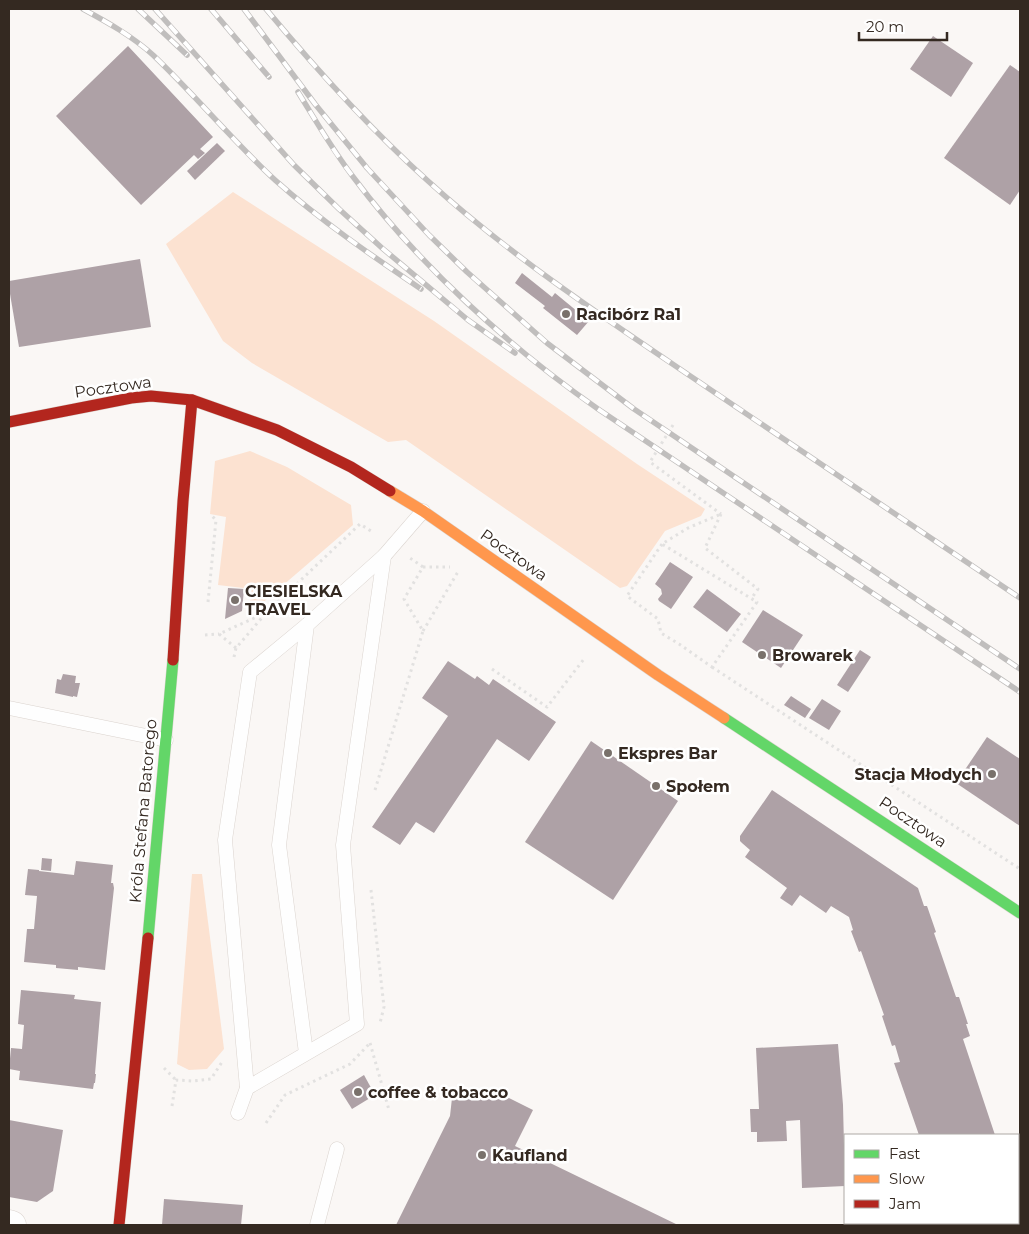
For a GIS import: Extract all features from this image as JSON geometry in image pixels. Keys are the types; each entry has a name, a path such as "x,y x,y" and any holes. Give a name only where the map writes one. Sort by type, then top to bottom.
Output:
{"main road":[{"name":"Pocztowa","path":"9,422 130,398 151,396 192,400 277,430 351,467 423,511 658,675 974,883 1017,918"},
{"name":"Króla Stefana Batorego","path":"119,1225 166,740 192,400"}],"lane":[{"path":"238,1113 247,1088 225,840 250,672 307,625 384,556 423,511"},
{"path":"247,1088 358,1024 343,845 384,556"},
{"path":"306,1054 279,845 307,625"},
{"path":"9,708 166,740"},
{"path":"318,1225 337,1149"}],"path":[{"path":"673,425 650,462 721,514"},
{"path":"721,514 688,528 662,544 626,596 658,619 661,633 1020,869"},
{"path":"721,514 705,548 758,589 751,599"},
{"path":"662,544 757,602 712,667"},
{"path":"422,631 461,566 423,568"},
{"path":"205,635 219,634 266,613"},
{"path":"219,634 236,648"},
{"path":"492,669 547,707 587,656"},
{"path":"370,1043 389,1110"}],"shaded area":[{"path":"233,192 434,321 637,464 705,509 701,516 665,531 627,586 620,588 406,440 388,442 252,363 223,341 166,244"},
{"path":"250,451 287,467 351,505 353,525 260,605 250,601 252,589 218,585 226,517 210,514 215,461"},
{"path":"192,874 202,874 224,1049 207,1069 189,1070 177,1064"}],"building":[{"path":"933,36 973,63 951,97 910,69"},
{"path":"128,46 213,137 200,149 205,153 198,159 194,155 141,205 56,116"},
{"path":"1010,65 1020,72 1020,190 1010,205 944,158"},
{"path":"217,143 225,151 195,180 187,171"},
{"path":"140,259 151,327 19,347 9,281"},
{"name":"Racibórz Ra1","path":"522,273 552,297 555,293 589,321 577,335 543,308 545,306 515,283"},
{"path":"670,562 693,577 671,609 659,601 658,599 662,594 661,589 655,584"},
{"name":"CIESIELSKA TRAVEL","path":"228,588 244,589 242,611 225,619"},
{"path":"707,589 741,614 727,632 693,607"},
{"path":"763,610 803,635 781,668 742,642"},
{"path":"860,650 871,657 848,692 837,685"},
{"path":"448,661 475,679 477,676 489,685 493,679 556,722 529,761 497,739 434,833 416,822 400,845 372,827 448,716 422,698"},
{"path":"63,674 76,676 75,683 80,683 77,697 55,693 57,679 61,680"},
{"path":"791,696 811,709 805,718 784,705"},
{"path":"822,699 841,711 829,730 809,718"},
{"path":"987,737 1020,759 1020,826 956,783"},
{"path":"591,741 678,801 613,900 525,842"},
{"path":"772,790 918,888 924,906 927,906 936,932 934,933 956,997 959,997 968,1024 966,1024 970,1036 963,1039 995,1134 919,1134 894,1063 900,1062 895,1045 892,1046 882,1016 884,1015 861,951 859,952 851,931 853,930 849,917 831,906 826,913 800,895 792,906 780,898 787,888 745,857 750,850 740,841 740,836"},
{"path":"42,858 52,859 51,871 41,870"},
{"path":"76,861 113,865 111,883 113,883 114,888 105,970 78,967 78,970 56,968 56,965 24,962 27,929 34,929 37,896 25,895 28,869 74,875"},
{"path":"21,990 75,995 74,999 101,1002 96,1074 93,1089 19,1080 20,1071 9,1069 11,1048 22,1049 24,1025 18,1024"},
{"path":"838,1044 843,1105 844,1186 802,1188 800,1120 786,1121 787,1141 757,1142 757,1132 751,1132 750,1109 759,1109 756,1048"},
{"name":"coffee & tobacco","path":"364,1075 375,1095 352,1109 340,1090"},
{"name":"Kaufland","path":"453,1089 497,1092 533,1110 515,1146 678,1225 396,1225 450,1116"},
{"path":"9,1120 63,1130 53,1191 37,1202 9,1197"},
{"path":"164,1199 243,1205 241,1225 162,1225"},
{"path":"884,1224 960,1224 959,1225"}],"railway":[{"path":"83,9 110,24 153,55 259,165 310,210 421,289"},
{"path":"138,9 187,55"},
{"path":"155,9 294,165 339,209 382,248 468,320 515,353"},
{"path":"211,9 269,77"},
{"path":"244,9 315,104 367,168 429,235 467,272 547,343 634,409 1020,669"},
{"path":"266,9 304,54 385,140 461,210 529,264 636,339 1020,598"},
{"path":"298,92 346,168 407,242 467,303 531,359 598,409 1020,692"}],"traffic: fast":[{"path":"148,938 173,660"},
{"path":"724,718 1020,913"}],"traffic: slow":[{"path":"390,491 423,511 658,675 724,718"}],"traffic: jam":[{"path":"9,422 131,398 151,396 192,400 277,430 351,467 390,491"},
{"path":"173,660 183,501 192,400"},
{"path":"119,1225 148,938"}],"place":[{"name":"Racibórz Ra1","path":"566,314"},
{"name":"CIESIELSKA TRAVEL","path":"235,600"},
{"name":"Browarek","path":"762,655"},
{"name":"Ekspres Bar","path":"608,753"},
{"name":"Stacja Młodych","path":"992,774"},
{"name":"Społem","path":"656,786"},
{"name":"coffee & tobacco","path":"358,1092"},
{"name":"Kaufland","path":"482,1155"}]}
